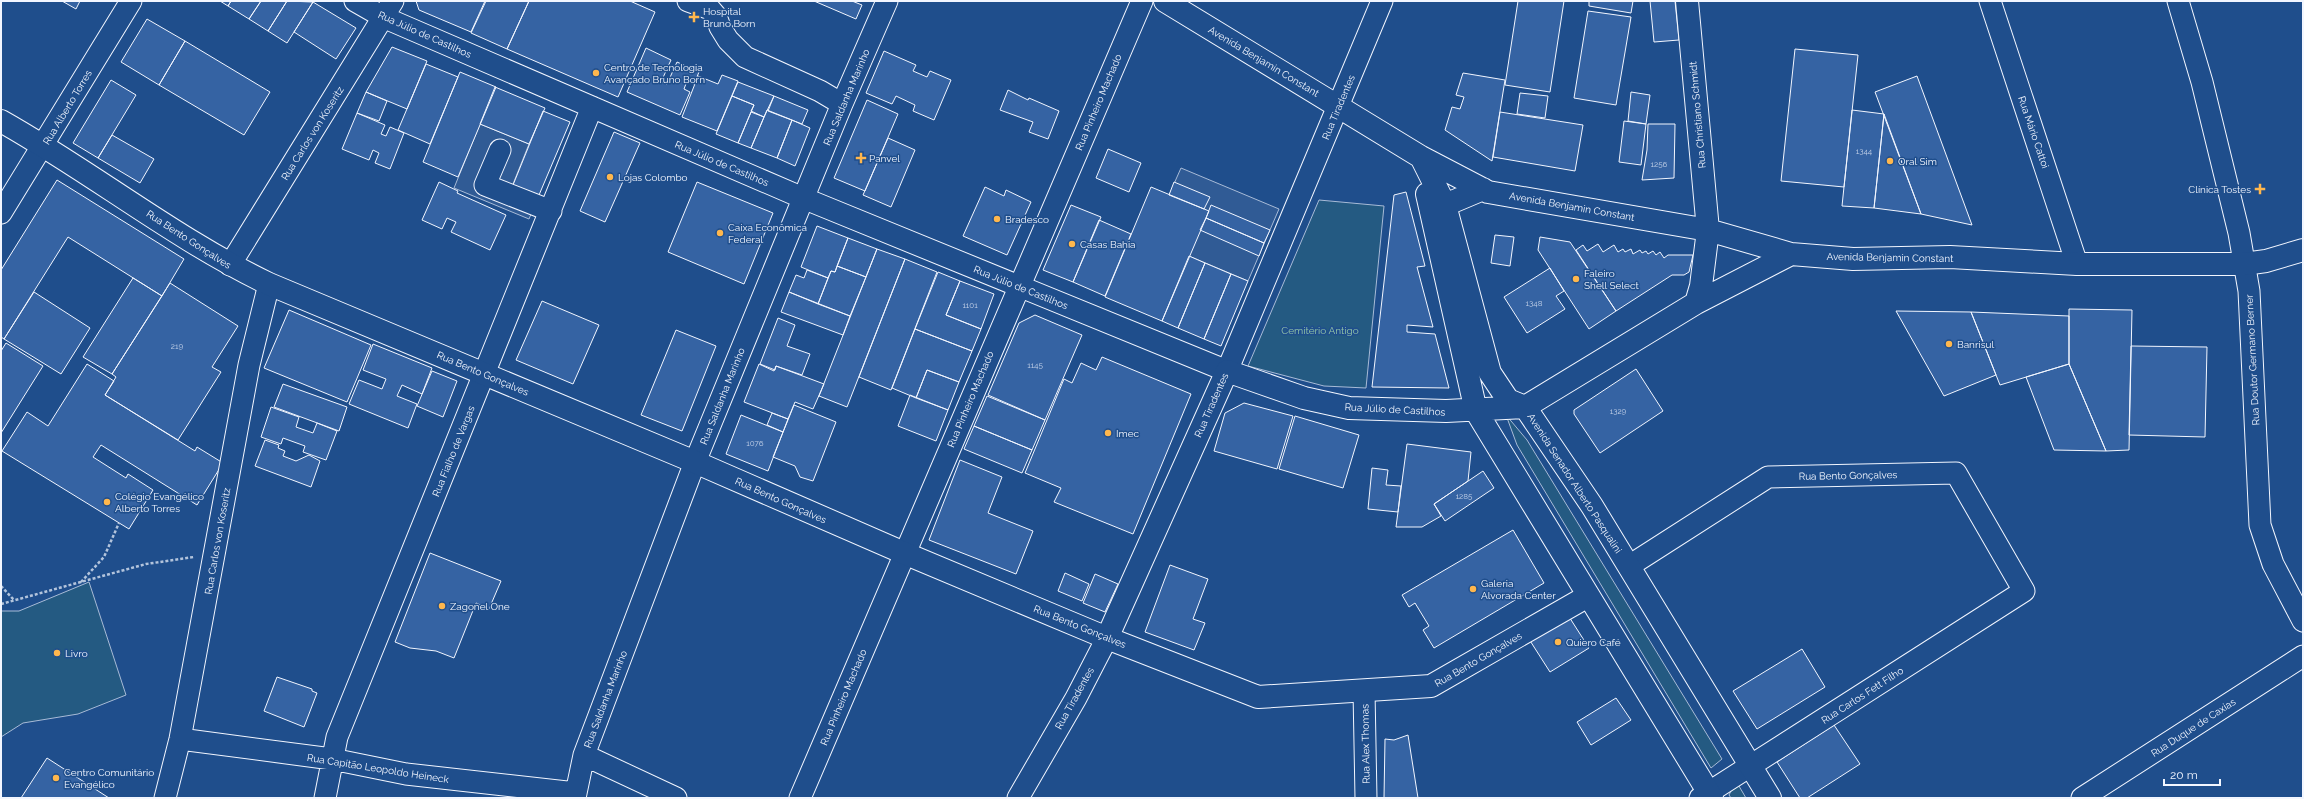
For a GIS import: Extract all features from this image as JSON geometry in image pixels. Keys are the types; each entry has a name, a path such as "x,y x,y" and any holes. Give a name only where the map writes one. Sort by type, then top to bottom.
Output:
{"main road":[{"name":"Avenida Benjamin Constant","path":"1165,1 1413,152 1488,192 1708,230 1791,254 1853,259 1950,258 2077,264 2244,264 2266,261 2303,250"},
{"name":"Rua Christiano Schmidt","path":"1687,1 1708,230"},
{"name":"Rua Bento Gonçalves","path":"1,121 44,145 230,265 269,284 695,462 904,553 1107,638 1258,697 1431,686 1588,596"},
{"name":"Avenida Senador Alberto Pasqualini","path":"1413,152 1436,206 1490,373 1508,400 1525,407 1592,506 1770,798"},
{"path":"1436,206 1483,189"},
{"name":"Avenida Senador Alberto Pasqualini","path":"1436,206 1476,411 1707,796"},
{"path":"1696,303 1701,286 1708,230"},
{"name":"Rua Júlio de Castilhos","path":"1227,371 1304,398 1349,408 1476,411 1525,407 1696,303 1791,254"},
{"name":"Rua Tiradentes","path":"1107,638 1227,371"}],"street":[{"name":"Rua Alberto Torres","path":"1,213 131,1"},
{"name":"Rua Júlio de Castilhos","path":"354,1 388,9 592,107 803,198 1227,371"},
{"path":"688,1 710,9 716,16 720,27 728,40 745,56 820,91 842,104"},
{"name":"Rua Saldanha Marinho","path":"575,795 584,755 695,462 842,104 887,1"},
{"name":"Rua Pinheiro Machado","path":"800,798 1018,286 1142,1"},
{"name":"Rua Tiradentes","path":"1227,371 1382,1"},
{"name":"Rua Mário Cattoi","path":"1990,1 2077,264"},
{"name":"Rua Doutor Germano Berner","path":"2178,1 2202,82 2239,233 2249,291 2260,525 2273,564 2303,621"},
{"name":"Rua Carlos von Koseritz","path":"230,265 388,9"},
{"name":"Rua Fialho de Vargas","path":"325,798 336,737 592,107"},
{"path":"500,150 485,184 551,211"},
{"name":"Rua Carlos von Koseritz","path":"165,798 180,739 249,365 269,284"},
{"name":"Rua Bento Gonçalves","path":"1629,566 1768,477 1956,473 2024,592"},
{"name":"Rua Carlos Fett Filho","path":"1707,796 1751,766 2024,592"},
{"name":"Rua Tiradentes","path":"1018,798 1076,698 1107,638"},
{"name":"Rua Duque de Caxias","path":"2082,798 2303,656"},
{"name":"Rua Alex Thomas","path":"1364,691 1366,798"},
{"name":"Rua Capitão Leopoldo Heineck","path":"180,739 332,760 406,774 575,795"},
{"path":"584,755 676,798"}],"path":[{"path":"80,582 104,557 118,523"},
{"path":"1,604 146,564 214,554"},
{"path":"1,586 14,600"}],"green space":[{"name":"Cemitério Antigo","path":"1319,200 1384,206 1366,388 1324,386 1248,366"},
{"path":"1506,415 1527,440 1722,759 1711,768 1517,445"},
{"name":"Livro","path":"89,582 126,695 78,714 23,723 1,737 1,611 19,611"},
{"path":"1736,781 1746,798 1731,798 1729,795"}],"shaded area":[{"path":"480,124 529,144 513,184 539,195 529,219 454,188"},
{"path":"1181,168 1279,209 1248,281 1189,256 1169,195"}],"building":[{"path":"62,1 80,1 76,9"},
{"path":"220,1 231,1 228,6"},
{"path":"231,1 261,1 249,19 228,6"},
{"path":"261,1 287,1 268,31 249,19"},
{"path":"287,1 313,2 287,43 268,31"},
{"path":"416,1 485,1 471,32 419,10"},
{"path":"486,1 529,1 507,49 471,33"},
{"name":"Centro de Tecnologia Avançado Bruno Born","path":"529,1 630,1 655,12 618,97 507,49"},
{"path":"814,1 852,1 862,5 856,19"},
{"path":"1518,1 1564,1 1550,92 1505,85"},
{"path":"1589,1 1633,1 1631,13 1589,6"},
{"path":"1650,1 1675,1 1679,40 1654,42"},
{"path":"313,2 356,28 336,59 294,32"},
{"path":"1588,11 1631,17 1616,105 1574,98"},
{"path":"147,19 185,41 159,85 121,62"},
{"path":"185,41 270,92 244,135 159,85"},
{"path":"392,47 427,61 407,109 366,92"},
{"path":"646,48 671,60 661,82 667,84 677,62 699,72 694,84 687,81 684,89 690,92 680,115 627,92"},
{"path":"1795,49 1858,55 1844,187 1781,181"},
{"path":"884,51 916,65 913,71 927,77 930,71 951,80 934,120 913,111 915,105 896,96 892,104 866,93"},
{"path":"426,64 458,77 430,144 398,130"},
{"path":"460,72 496,87 458,177 423,162"},
{"path":"1463,73 1505,80 1492,161 1445,130 1452,107 1460,109 1464,97 1456,95"},
{"path":"722,75 738,81 717,131 682,117 698,76 718,84"},
{"path":"1917,76 1972,225 1921,214 1875,92"},
{"path":"111,80 136,95 98,158 73,143"},
{"path":"738,82 774,96 764,117 751,111 754,105 732,96"},
{"path":"495,87 545,108 529,144 480,124"},
{"path":"1008,90 1028,100 1029,98 1059,111 1048,139 1029,132 1033,122 1000,110"},
{"path":"366,92 387,101 379,121 357,113"},
{"path":"1631,92 1650,95 1646,124 1628,121"},
{"path":"1520,93 1548,96 1545,118 1517,114"},
{"path":"732,96 754,105 738,143 716,134"},
{"path":"774,96 808,110 802,124 768,111"},
{"name":"Panvel","path":"867,100 898,114 865,191 834,178"},
{"path":"767,110 792,120 777,158 751,148"},
{"path":"1852,110 1884,114 1874,208 1842,206"},
{"path":"543,111 570,122 539,195 513,185"},
{"path":"751,112 764,117 751,148 738,143"},
{"path":"1500,112 1583,125 1575,171 1493,157"},
{"path":"357,113 385,125 381,134 386,136 390,127 404,133 390,169 375,163 379,153 373,150 369,160 342,149"},
{"name":"Oral Sim","path":"1884,114 1921,214 1874,208"},
{"path":"792,120 810,128 795,166 777,158"},
{"path":"1624,121 1646,124 1641,165 1619,162"},
{"path":"1648,124 1675,124 1674,178 1642,180 1647,150"},
{"name":"Lojas Colombo","path":"614,132 640,143 605,222 580,211"},
{"path":"112,135 154,159 140,183 98,158"},
{"path":"888,138 915,150 891,207 863,195"},
{"path":"1108,149 1141,163 1129,192 1096,178"},
{"path":"57,180 184,259 162,296 68,237 4,339 1,337 1,270"},
{"path":"439,182 458,191 457,193 506,215 490,250 451,232 456,222 447,218 442,229 422,220"},
{"name":"Caixa Econômica Federal","path":"697,182 773,213 744,284 668,252"},
{"path":"1174,182 1210,197 1204,209 1169,195"},
{"name":"Bradesco","path":"985,187 1004,196 1006,190 1031,202 1007,255 963,236"},
{"path":"1151,187 1209,211 1162,321 1105,297"},
{"path":"1406,192 1425,266 1417,267 1433,327 1407,325 1407,332 1435,334 1449,388 1372,387 1394,195"},
{"name":"Casas Bahia","path":"1071,205 1101,217 1073,282 1043,270"},
{"path":"1211,205 1270,230 1264,243 1206,218"},
{"path":"1206,218 1264,243 1259,256 1200,230"},
{"path":"1099,220 1131,234 1105,296 1073,282"},
{"path":"817,226 848,238 835,272 831,271 828,278 801,267"},
{"path":"1495,235 1514,237 1510,266 1491,263"},
{"name":"Faleiro Shell Select","path":"1540,237 1570,242 1616,311 1589,329 1538,250"},
{"path":"848,238 877,249 866,277 837,266"},
{"path":"1598,244 1603,252 1614,245 1618,252 1623,249 1625,252 1631,249 1633,254 1640,250 1642,253 1646,251 1648,254 1653,251 1656,255 1660,252 1664,258 1668,255 1693,255 1689,272 1684,275 1672,275 1616,311 1576,250 1583,245 1587,251"},
{"path":"877,249 905,259 847,407 819,396"},
{"path":"1189,256 1205,263 1178,328 1162,321"},
{"path":"905,259 937,272 891,390 859,377"},
{"path":"1205,263 1231,274 1204,339 1178,328"},
{"path":"837,266 866,277 850,316 818,304 831,271 835,272"},
{"path":"1550,268 1564,291 1556,296 1565,309 1527,333 1504,297"},
{"path":"807,270 828,278 818,304 789,292 796,275 804,278"},
{"path":"938,272 960,281 946,315 981,329 972,351 915,329"},
{"path":"1231,274 1248,281 1221,346 1204,339"},
{"path":"133,278 162,296 112,374 83,357"},
{"path":"960,281 994,294 981,329 946,315"},
{"path":"170,283 238,326 212,367 221,372 178,440 105,395 116,377 112,374"},
{"path":"34,292 90,328 61,374 4,339"},
{"path":"789,292 850,316 843,335 781,312"},
{"path":"542,301 599,325 573,384 516,360"},
{"path":"2069,309 2132,310 2129,450 2106,451 2069,364"},
{"path":"289,310 371,345 347,402 264,368"},
{"name":"Banrisul","path":"1896,311 1971,312 1996,375 1944,396"},
{"path":"1971,312 2069,316 2069,364 2000,385"},
{"path":"1035,315 1082,335 1045,420 988,395 1019,323"},
{"path":"778,318 795,325 787,346 810,354 802,375 776,366 775,370 760,364"},
{"path":"915,329 972,351 959,382 927,370 916,398 892,388"},
{"path":"676,330 716,346 682,431 641,415"},
{"path":"6,343 43,366 1,433 1,351"},
{"path":"373,344 432,368 422,394 402,385 397,396 417,404 408,428 349,404 359,380 382,389 386,379 363,370"},
{"path":"2131,346 2207,347 2205,437 2129,435"},
{"name":"Imec","path":"1102,357 1191,394 1133,534 1054,502 1061,488 1025,473 1064,379 1072,383 1081,363 1096,370"},
{"path":"87,364 114,381 105,395 195,451 197,447 223,463 197,505 101,445 93,457 126,478 128,474 153,490 129,529 2,451 27,412 48,426"},
{"path":"759,364 774,371 776,366 824,384 813,409 795,402 788,419 744,402"},
{"path":"2069,364 2106,451 2054,450 2026,377"},
{"path":"1636,369 1663,411 1600,453 1574,414 1574,410"},
{"path":"927,370 959,382 948,410 916,398"},
{"path":"432,371 457,381 443,417 417,406"},
{"path":"283,384 347,407 339,431 274,407"},
{"path":"910,395 948,410 936,441 898,426"},
{"path":"987,396 1045,420 1032,450 974,426"},
{"path":"1244,403 1293,416 1277,469 1214,451 1225,413"},
{"path":"794,405 836,422 813,481 800,477 795,466 773,457"},
{"path":"271,407 299,417 296,427 313,433 317,423 337,431 326,460 303,452 305,446 283,438 281,444 261,437"},
{"path":"772,413 788,419 783,432 767,425"},
{"path":"741,415 783,432 768,471 726,454"},
{"path":"1295,416 1359,435 1343,488 1279,469"},
{"path":"974,426 1032,450 1022,473 964,449"},
{"path":"265,440 279,445 278,448 285,451 283,456 296,461 309,455 320,461 311,487 255,466"},
{"path":"1407,444 1471,452 1468,481 1434,504 1441,516 1422,527 1396,527"},
{"path":"960,460 1002,477 988,513 1033,531 1016,574 929,540"},
{"path":"1372,468 1388,470 1386,485 1401,486 1398,512 1368,509"},
{"path":"1483,471 1494,488 1445,521 1434,504"},
{"name":"Galeria Alvorada Center","path":"1513,530 1544,583 1434,648 1423,630 1429,626 1415,603 1409,607 1402,595"},
{"name":"Zagonel One","path":"430,553 501,581 489,609 476,603 454,658 436,651 410,648 395,642"},
{"path":"1170,565 1208,579 1193,619 1205,623 1194,650 1145,632"},
{"path":"1065,573 1089,584 1082,601 1058,591"},
{"path":"1095,574 1118,584 1105,612 1083,603"},
{"name":"Quiero Café","path":"1566,612 1589,648 1550,672 1527,636"},
{"path":"1802,649 1825,687 1757,729 1733,691"},
{"path":"277,677 312,689 312,691 317,693 304,727 264,711"},
{"path":"1616,698 1631,720 1591,745 1577,722"},
{"path":"1834,725 1860,764 1807,798 1800,798 1777,762"},
{"path":"1408,735 1418,798 1384,798 1385,739 1394,740"},
{"name":"Centro Comunitário Evangélico","path":"47,758 109,798 21,798"}],"place":[{"name":"Hospital Bruno Born","path":"694,17"},
{"name":"Centro de Tecnologia Avançado Bruno Born","path":"596,73"},
{"name":"Panvel","path":"861,158"},
{"name":"Oral Sim","path":"1890,161"},
{"name":"Lojas Colombo","path":"610,177"},
{"name":"Clínica Tostes","path":"2260,189"},
{"name":"Bradesco","path":"997,219"},
{"name":"Caixa Econômica Federal","path":"720,233"},
{"name":"Casas Bahia","path":"1072,244"},
{"name":"Faleiro Shell Select","path":"1576,279"},
{"name":"Banrisul","path":"1949,344"},
{"name":"Imec","path":"1108,433"},
{"name":"Colégio Evangélico Alberto Torres","path":"107,502"},
{"name":"Galeria Alvorada Center","path":"1473,589"},
{"name":"Zagonel One","path":"442,606"},
{"name":"Quiero Café","path":"1558,642"},
{"name":"Livro","path":"57,653"},
{"name":"Centro Comunitário Evangélico","path":"56,778"}]}
